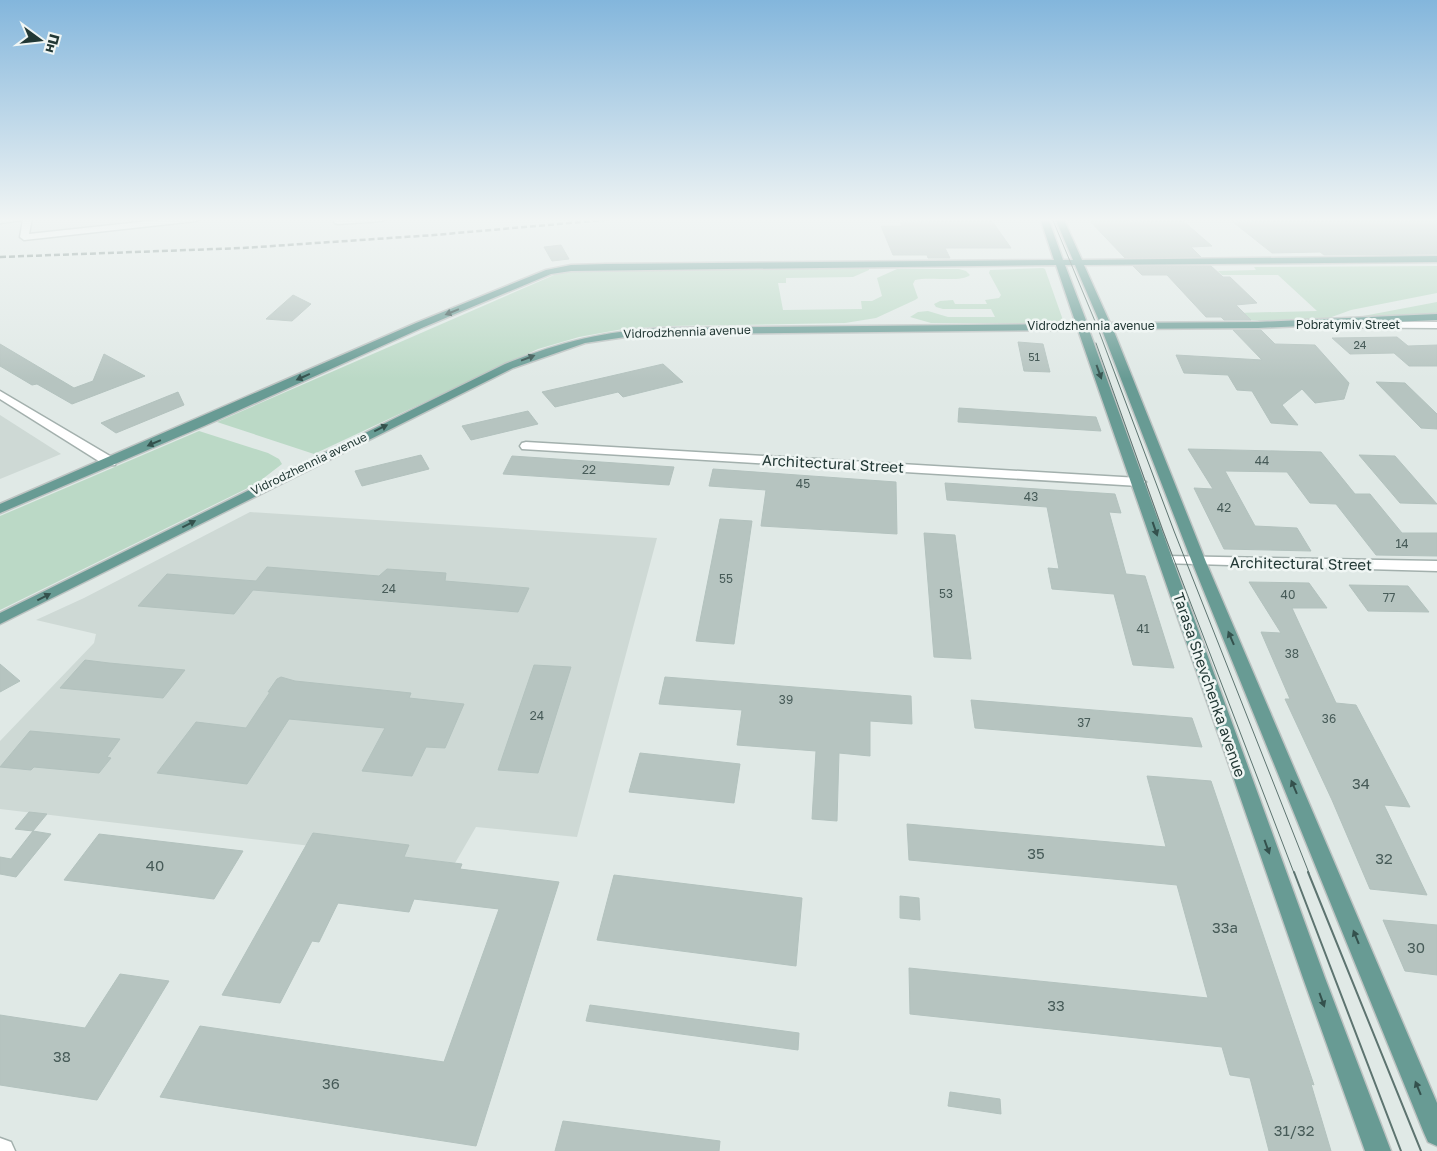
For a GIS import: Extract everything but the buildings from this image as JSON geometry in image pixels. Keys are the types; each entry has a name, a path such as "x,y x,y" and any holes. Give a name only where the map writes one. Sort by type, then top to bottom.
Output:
{"main road":[{"path":"0,509 420,325 551,272"},
{"name":"Tarasa Shevchenka avenue","path":"1063,272 1314,978 1378,1151"},
{"path":"1083,272 1200,562 1437,1133"},
{"name":"Vidrodzhennia avenue","path":"0,619 509,366 547,351 585,340 627,334 711,330 1258,326 1437,317"}],"street":[{"name":"Pobratymiv Street","path":"1258,326 1437,325"},
{"path":"0,394 110,462"},
{"name":"Architectural Street","path":"526,446 1139,482"},
{"name":"Architectural Street","path":"1166,560 1437,566"}],"shaded area":[{"path":"0,415 61,454 0,479"},
{"path":"250,512 657,538 577,837 476,827 455,863 0,809 0,741 94,643 96,634 36,620 84,598"}],"green space":[{"path":"561,272 865,272 853,277 786,278 786,283 778,283 783,310 862,309 861,301 872,301 882,296 877,278 891,272 967,272 970,275 960,279 915,280 913,284 918,298 915,300 876,318 845,323 669,326 623,329 579,337 538,349 314,454 217,422"},
{"path":"1046,272 1064,323 931,323 910,317 918,312 928,311 948,317 995,317 991,309 943,309 936,307 934,304 940,301 953,300 955,304 987,304 985,300 999,298 1001,295 989,273"},
{"path":"1219,272 1437,272 1437,293 1351,310 1329,318 1274,322 1235,319 1235,313 1317,311 1278,275 1222,275"},
{"path":"1437,302 1437,313 1342,320"},
{"path":"199,431 268,453 279,459 282,464 256,484 0,610 0,516"}],"tram line":[{"path":"1074,272 1309,873"},
{"path":"1096,343 1163,531 1294,873"},
{"path":"1294,872 1401,1151"},
{"path":"1308,872 1421,1151"}]}
